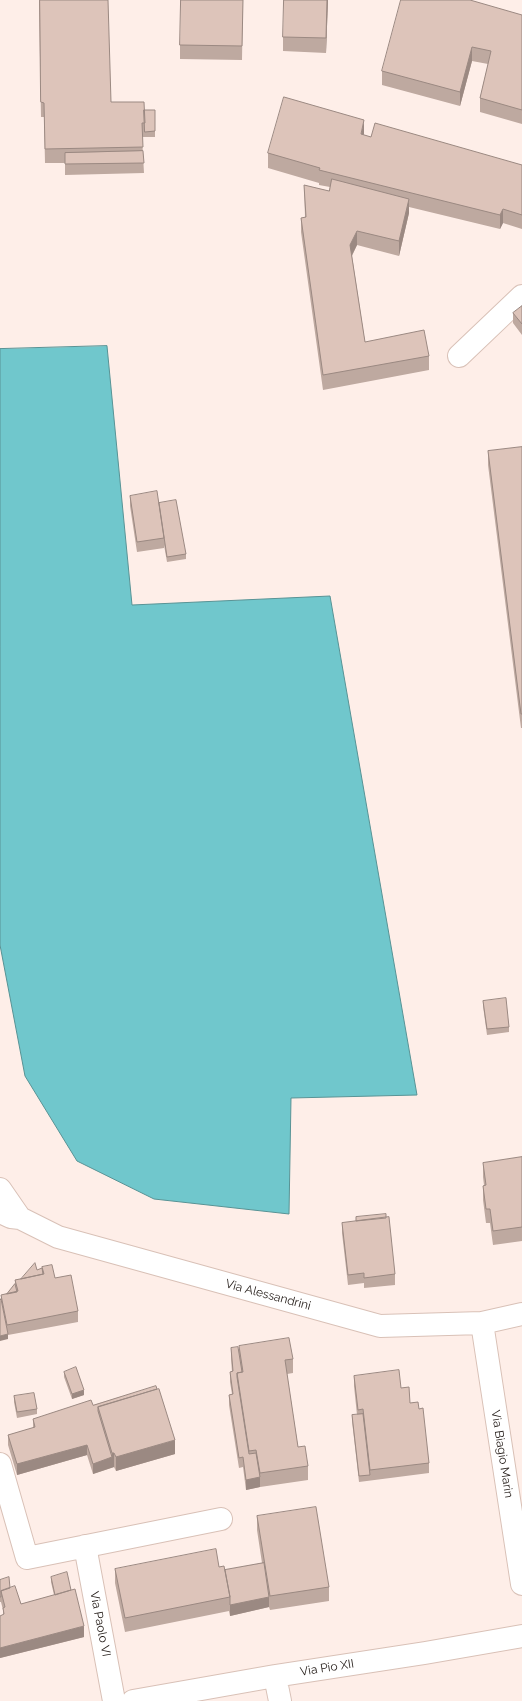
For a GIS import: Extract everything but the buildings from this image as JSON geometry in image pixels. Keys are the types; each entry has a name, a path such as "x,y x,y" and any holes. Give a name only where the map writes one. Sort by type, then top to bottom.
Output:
{"street":[{"path":"459,356 522,296"},
{"name":"Via Alessandrini","path":"0,1189 10,1215 58,1237 380,1326 482,1324 522,1314"},
{"name":"Via Biagio Marin","path":"482,1324 522,1584"},
{"path":"0,1464 27,1558 221,1519"},
{"name":"Via Paolo VI","path":"85,1546 114,1701"},
{"name":"Via Pio XII","path":"133,1701 275,1676 426,1653 522,1636"},
{"path":"275,1676 280,1701"}],"water":[{"path":"107,346 132,605 330,596 417,1095 291,1098 289,1214 154,1199 77,1161 25,1076 0,945 0,349"}]}
